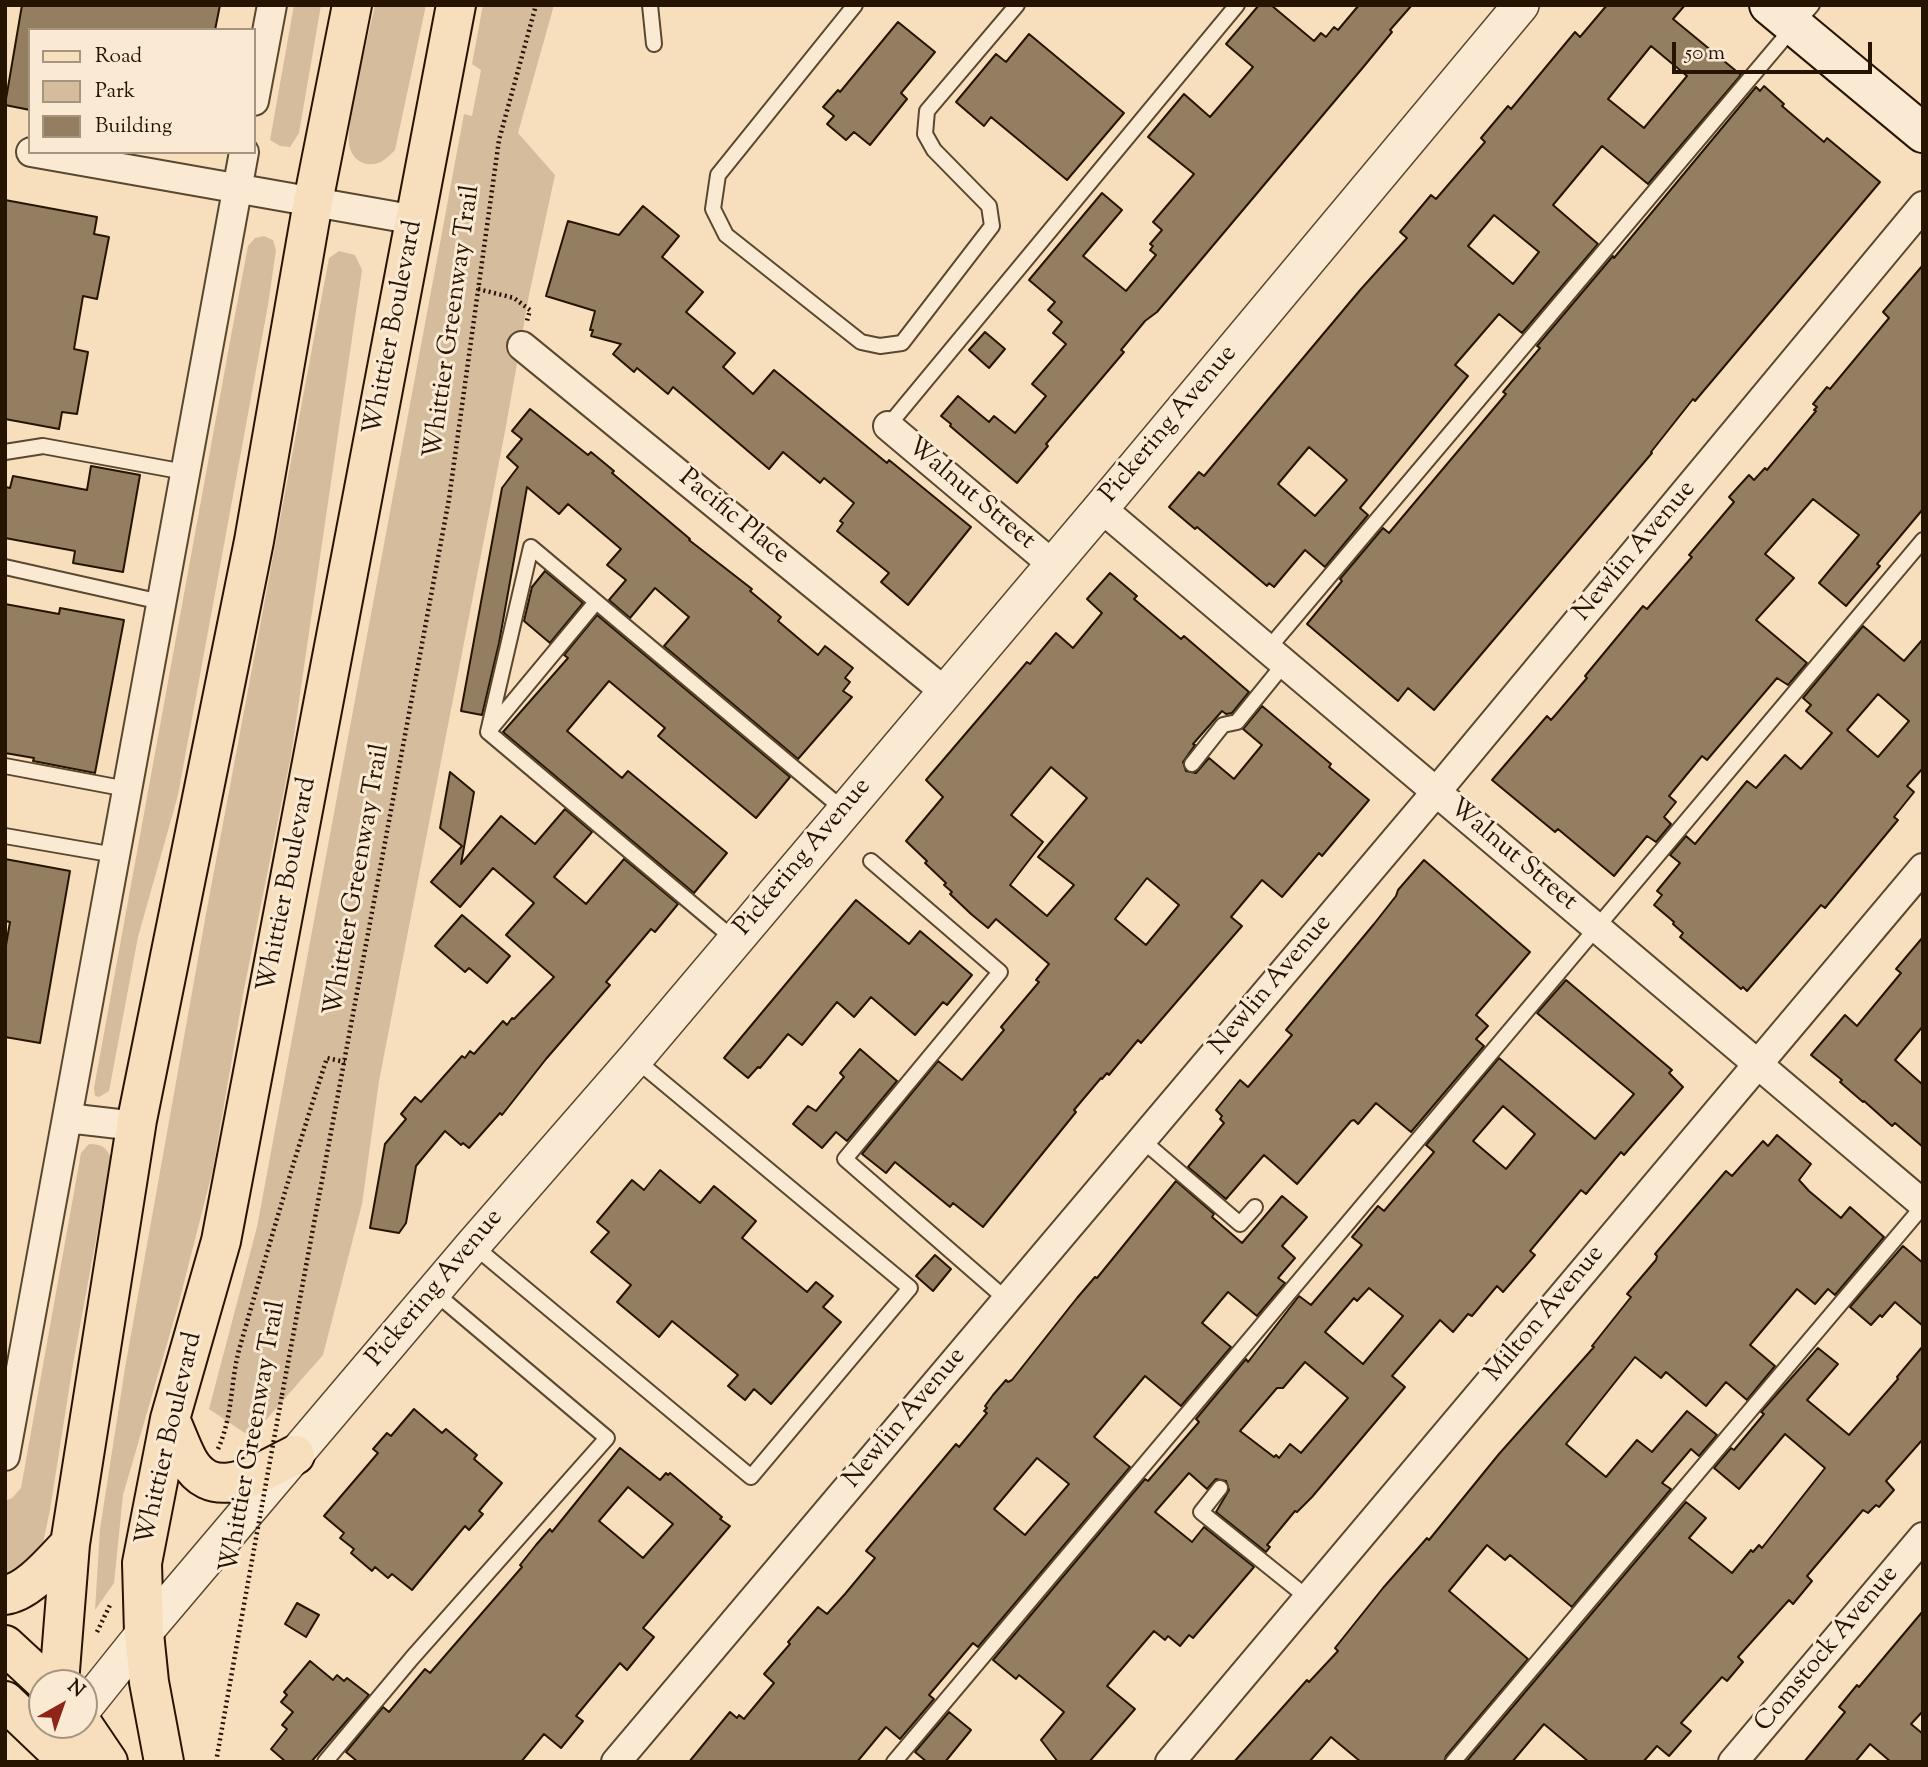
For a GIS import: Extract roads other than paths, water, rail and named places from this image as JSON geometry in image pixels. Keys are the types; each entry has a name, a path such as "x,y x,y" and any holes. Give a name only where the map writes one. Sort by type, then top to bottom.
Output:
{"main road":[{"path":"60,1669 70,1544 136,1126 254,541 313,202 352,5"},
{"name":"Whittier Boulevard","path":"164,1762 151,1693 144,1633 142,1563 170,1419 221,1241 456,5"},
{"path":"1792,12 1923,133"},
{"path":"170,1419 194,1469 219,1484 237,1483 295,1455"},
{"path":"5,1595 12,1594 40,1576 70,1544"},
{"path":"5,1645 31,1669"},
{"path":"5,1701 60,1744 107,1762"}],"street":[{"path":"256,90 271,5"},
{"name":"Pickering Avenue","path":"98,1690 1101,508 1521,5"},
{"path":"5,148 28,152"},
{"path":"41,154 416,220"},
{"path":"5,1456 244,154"},
{"name":"Newlin Avenue","path":"616,1762 1436,792 1923,206"},
{"name":"Pacific Place","path":"522,346 944,691"},
{"name":"Walnut Street","path":"888,426 1052,564"},
{"name":"Walnut Street","path":"1101,508 1923,1205"},
{"name":"Milton Avenue","path":"1170,1762 1923,868"},
{"path":"67,1118 136,1126"},
{"name":"Comstock Avenue","path":"1733,1762 1923,1537"}],"lane":[{"path":"650,5 654,44"},
{"path":"855,5 718,175 713,209 726,235 861,342 880,346 902,343 992,226 989,206 934,150 925,134 927,111 1017,5"},
{"path":"888,426 1237,5"},
{"path":"1192,764 1223,725 1237,722 1276,656 1792,12"},
{"path":"5,452 43,446 186,472"},
{"path":"894,1762 1923,540"},
{"path":"488,732 531,547 844,810"},
{"path":"5,567 161,602"},
{"path":"488,732 596,602"},
{"path":"488,732 735,940"},
{"path":"5,766 127,789"},
{"path":"5,836 115,855"},
{"path":"871,861 1000,972 845,1159 1007,1300"},
{"path":"473,1245 751,1478 909,1288 635,1059"},
{"path":"1142,1140 1240,1224 1255,1207"},
{"path":"1453,1762 1923,1205"},
{"path":"325,1762 412,1658 607,1438 433,1292"},
{"path":"1220,1488 1201,1513 1308,1598"}]}
